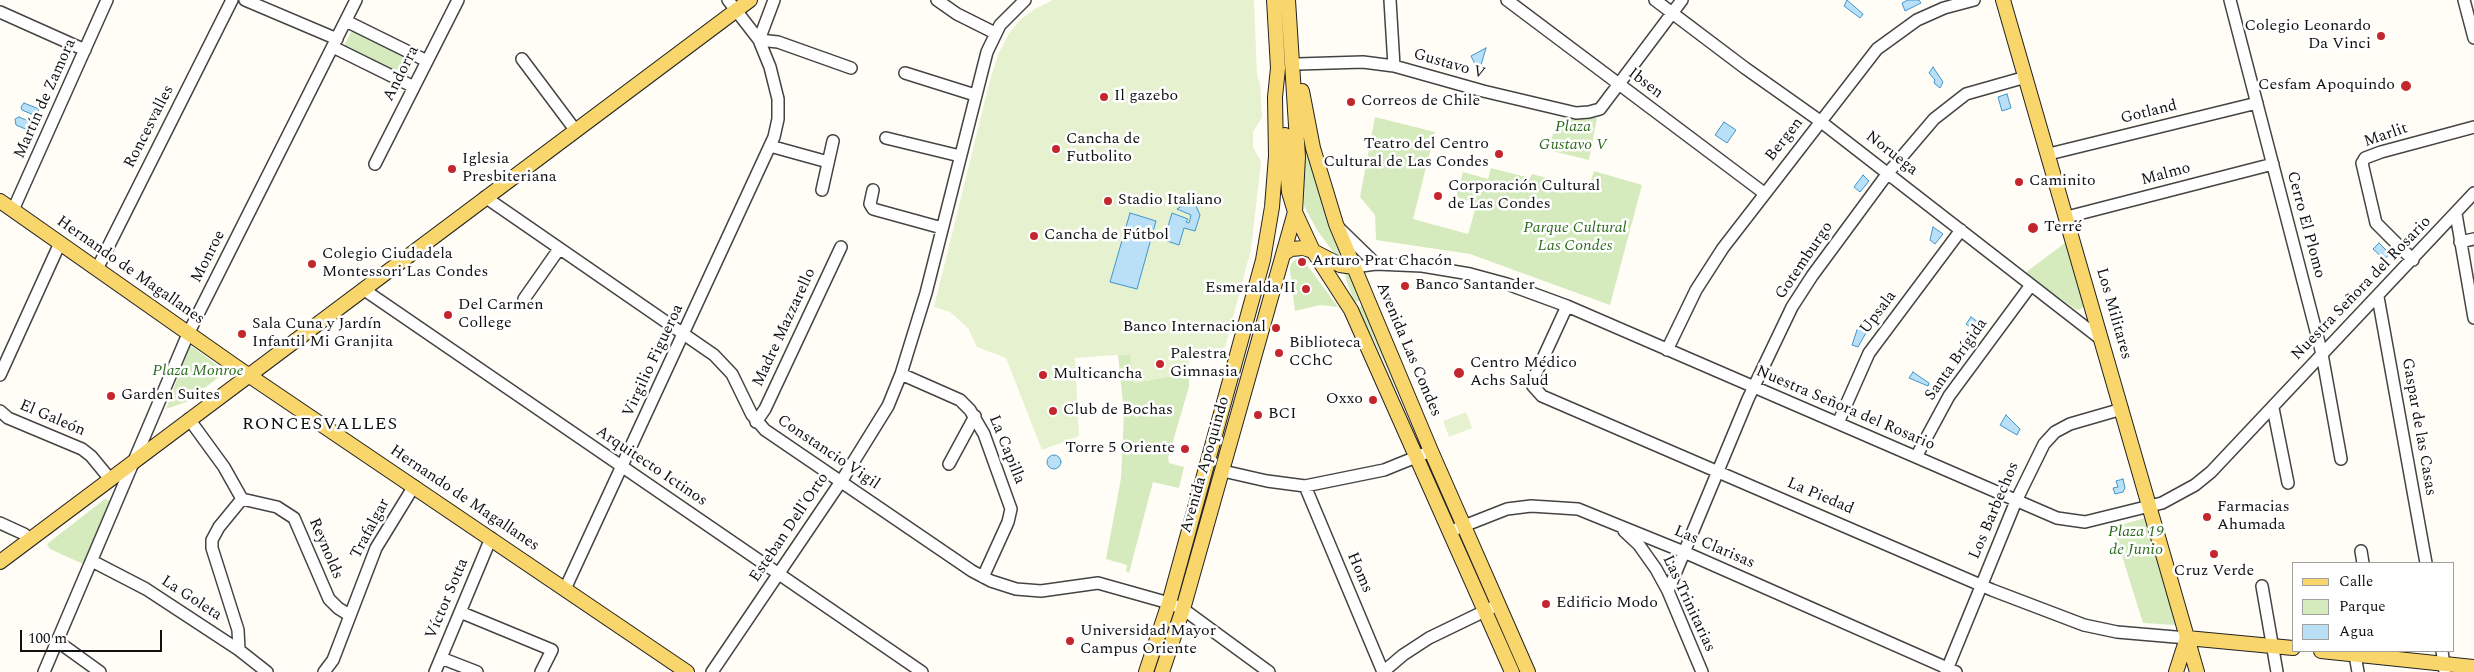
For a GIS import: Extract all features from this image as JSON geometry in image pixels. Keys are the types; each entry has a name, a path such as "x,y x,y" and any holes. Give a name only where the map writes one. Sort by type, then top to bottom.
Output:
{"main road":[{"path":"0,562 362,289 576,131 732,5 750,0"},
{"name":"Avenida Apoquindo","path":"1146,672 1169,603 1260,278 1275,184 1275,97 1278,68 1274,0"},
{"name":"Avenida Apoquindo","path":"1162,672 1183,609 1296,212 1298,157 1288,0"},
{"name":"Los Militares","path":"2003,0 2197,672"},
{"name":"Avenida Las Condes","path":"1291,31 1313,148 1336,224 1528,672"},
{"name":"Avenida Las Condes","path":"1278,68 1289,192 1296,212 1314,251 1351,310 1451,531 1512,672"},
{"name":"Hernando de Magallanes","path":"0,201 188,334 687,672"},
{"path":"1283,254 1295,248 1314,251 1340,265 1354,267"},
{"path":"2176,672 2187,638 2292,648"},
{"path":"2336,652 2379,654 2474,666"}],"street":[{"name":"Martín de Zamora","path":"13,210 108,0"},
{"name":"Roncesvalles","path":"97,269 232,0"},
{"path":"246,0 335,43 414,87"},
{"name":"Monroe","path":"44,672 188,334 356,0"},
{"name":"Andorra","path":"375,164 458,0"},
{"path":"774,0 759,40 778,42 851,68"},
{"path":"937,0 957,14 995,33"},
{"name":"Esteban Dell'Orto","path":"712,672 842,482 879,422 901,374 926,293 983,62 995,33 1006,17 1025,0"},
{"path":"1390,0 1394,66"},
{"name":"Ibsen","path":"1507,0 1764,193"},
{"name":"Noruega","path":"1655,0 1820,121 2102,340"},
{"path":"1618,83 1682,0"},
{"name":"Bergen","path":"1667,350 1696,290 1723,248 1877,49 1889,38 1932,13 1974,0"},
{"name":"Cerro El Plomo","path":"2230,0 2322,354 2341,460"},
{"path":"2464,0 2474,38"},
{"name":"Virgilio Figueroa","path":"565,589 684,335 770,146 776,127 778,99 774,79 759,40 732,5"},
{"path":"0,12 85,50"},
{"path":"346,21 427,61"},
{"path":"522,59 576,131"},
{"name":"Gustavo V","path":"1298,64 1362,62 1394,66 1483,92 1576,113 1600,109 1618,83"},
{"path":"905,73 975,95"},
{"name":"Gotemburgo","path":"1668,590 1717,471 1754,388 1802,290 1888,173 1918,137 1951,104 1978,90 2026,77"},
{"name":"Gotland","path":"2049,154 2257,103"},
{"name":"Marlit","path":"2413,260 2376,223 2362,163 2365,158 2381,152 2474,127"},
{"path":"886,138 960,156"},
{"path":"822,190 833,141"},
{"path":"770,146 828,162"},
{"name":"Malmo","path":"2067,217 2273,164"},
{"path":"873,190 870,204 873,209 942,228"},
{"name":"Nuestra Señora del Rosario","path":"1354,267 1376,264 1422,266 1470,274 1507,284 1567,306 2016,502 2057,518 2085,522 2150,506 2173,498 2195,485 2234,449 2474,193"},
{"name":"Constancio Vigil","path":"485,197 714,355 727,367 756,422 765,430 983,578 1007,587 1028,591 1098,584 1169,603 1183,609 1269,672"},
{"path":"2456,214 2473,312"},
{"path":"1336,224 1376,264"},
{"name":"Upsala","path":"1838,423 1869,353 1961,230"},
{"path":"2460,242 2474,240"},
{"path":"0,374 60,243"},
{"name":"Madre Mazzarello","path":"756,422 765,409 841,247"},
{"path":"524,299 559,249"},
{"name":"Santa Brígida","path":"1916,457 1949,396 2031,285"},
{"name":"Arquitecto Ictinos","path":"362,289 922,672"},
{"name":"Gaspar de las Casas","path":"2378,297 2426,562"},
{"name":"La Piedad","path":"1567,306 1533,380 1536,391 1542,396 1982,585 2099,629 2187,638"},
{"name":"La Capilla","path":"901,374 955,397 966,404 984,434 1009,498 1010,509 1008,522 983,578"},
{"path":"2273,408 2288,483"},
{"name":"Los Barbechos","path":"1950,671 1982,585 2037,454 2052,434 2075,422 2122,409"},
{"name":"El Galeón","path":"0,411 8,418 82,449 92,456 110,479"},
{"path":"949,464 974,416"},
{"path":"189,419 224,467 242,499 219,527 212,540 212,548 238,630 239,650"},
{"path":"1223,471 1267,481 1305,486 1384,470 1432,451"},
{"name":"Trafalgar","path":"324,672 333,660 376,548 414,486"},
{"name":"Homs","path":"1305,486 1383,672"},
{"name":"Reynolds","path":"242,499 277,507 294,518 329,599 349,615"},
{"name":"Las Clarisas","path":"1451,531 1507,509 1531,506 1578,509 1684,552 1950,671"},
{"name":"Las Trinitarias","path":"1596,515 1628,533 1639,545 1668,590 1702,672"},
{"path":"0,522 24,534 30,540"},
{"name":"Víctor Sotta","path":"435,672 491,538"},
{"path":"2360,551 2363,562"},
{"name":"La Goleta","path":"92,561 146,589 239,650 267,672"},
{"path":"2262,586 2274,646 2277,672"},
{"path":"1383,672 1403,655 1429,638 1499,605"},
{"path":"460,612 552,650 541,672"},
{"path":"57,641 100,672"},
{"path":"2355,654 2358,672"},
{"path":"441,658 477,672"}],"green space":[{"name":"Stadio Italiano","path":"1053,0 1254,0 1257,75 1260,84 1262,117 1253,132 1253,147 1261,162 1251,249 1225,348 1189,350 1189,373 1134,383 1130,354 1075,358 1079,436 1042,450 1006,358 977,347 968,328 950,312 934,307 990,80 998,55 1008,35 1020,20 1035,9"},
{"path":"355,31 413,61 407,78 346,49 344,46 351,32"},
{"name":"Parque Cultural Las Condes","path":"1375,117 1435,132 1413,219 1468,234 1477,203 1456,197 1463,172 1488,179 1491,168 1530,178 1532,174 1588,189 1594,171 1642,185 1610,305 1470,254 1376,240 1375,215 1360,197"},
{"name":"Plaza Gustavo V","path":"1558,118 1597,118 1589,160 1548,150"},
{"path":"1304,123 1345,258 1340,261 1317,230 1304,206"},
{"path":"2069,240 2085,306 2079,310 2025,273"},
{"path":"1296,259 1304,261 1338,307 1320,305 1295,311 1290,270 1291,264"},
{"path":"1344,272 1349,272 1363,299 1354,303"},
{"path":"1365,303 1406,409 1373,338 1357,309"},
{"name":"Plaza Monroe","path":"190,345 221,368 223,374 186,402 166,409"},
{"path":"1131,354 1134,383 1189,373 1189,387 1168,458 1169,463 1184,467 1179,488 1153,482 1129,573 1126,571 1127,565 1106,559 1121,478 1124,413 1118,355"},
{"path":"1236,397 1205,513 1211,475"},
{"path":"1466,412 1472,428 1449,437 1443,421"},
{"path":"105,499 110,501 83,564 50,549 47,544"},
{"name":"Plaza 19 de Junio","path":"2149,517 2175,625 2143,623 2113,527"}],"water":[{"path":"1847,0 1863,14 1860,18 1844,6"},
{"path":"1908,0 1919,0 1921,3 1905,11 1902,3"},
{"path":"1486,48 1479,72 1471,56"},
{"path":"1933,67 1943,82 1940,88 1934,83 1935,80 1929,73"},
{"path":"2007,94 2011,108 2002,111 1998,97"},
{"path":"24,103 39,109 36,116 22,110 21,107"},
{"path":"19,117 33,123 30,131 16,125 15,119"},
{"path":"1724,122 1736,130 1727,143 1715,135"},
{"path":"1863,175 1869,181 1860,192 1854,187"},
{"path":"1193,199 1200,215 1195,231 1184,228 1179,245 1164,240 1172,213 1188,219 1186,222 1189,223 1191,215 1177,209"},
{"path":"1130,213 1156,221 1137,289 1110,282"},
{"path":"1933,227 1943,234 1935,244 1930,240"},
{"path":"2379,243 2390,254 2384,259 2373,249"},
{"path":"1971,317 1982,325 1977,332 1966,324"},
{"path":"1858,327 1867,331 1858,347 1852,345"},
{"path":"1913,372 1929,383 1928,386 1909,378"},
{"path":"2006,415 2020,429 2017,435 2000,425"},
{"path":"1051,455 1057,455 1061,462 1057,469 1051,469 1047,465 1047,459"},
{"path":"2123,479 2125,488 2123,492 2115,494 2113,488 2118,487 2116,481"}],"place":[{"name":"Colegio Leonardo Da Vinci","path":"2381,36"},
{"name":"Cesfam Apoquindo","path":"2406,86"},
{"name":"Il gazebo","path":"1104,97"},
{"name":"Correos de Chile","path":"1351,102"},
{"name":"Cancha de Futbolito","path":"1056,149"},
{"name":"Teatro del Centro Cultural de Las Condes","path":"1499,154"},
{"name":"Iglesia Presbiteriana","path":"452,169"},
{"name":"Caminito","path":"2019,182"},
{"name":"Corporación Cultural de Las Condes","path":"1438,196"},
{"name":"Stadio Italiano","path":"1108,201"},
{"name":"Terré","path":"2033,228"},
{"name":"Cancha de Fútbol","path":"1034,236"},
{"name":"Arturo Prat Chacón","path":"1302,262"},
{"name":"Colegio Ciudadela Montessori Las Condes","path":"312,264"},
{"name":"Banco Santander","path":"1405,286"},
{"name":"Esmeralda II","path":"1306,289"},
{"name":"Del Carmen College","path":"448,315"},
{"name":"Banco Internacional","path":"1276,328"},
{"name":"Sala Cuna y Jardín Infantil Mi Granjita","path":"242,334"},
{"name":"Biblioteca CChC","path":"1279,353"},
{"name":"Palestra Gimnasia","path":"1160,364"},
{"name":"Centro Médico Achs Salud","path":"1459,373"},
{"name":"Multicancha","path":"1043,375"},
{"name":"Garden Suites","path":"111,396"},
{"name":"Oxxo","path":"1373,400"},
{"name":"Club de Bochas","path":"1053,411"},
{"name":"BCI","path":"1258,415"},
{"name":"Torre 5 Oriente","path":"1185,449"},
{"name":"Farmacias Ahumada","path":"2207,517"},
{"name":"Cruz Verde","path":"2214,554"},
{"name":"Edificio Modo","path":"1546,604"},
{"name":"Universidad Mayor Campus Oriente","path":"1070,641"}],"district":[{"name":"RONCESVALLES","path":"320,425"}]}
